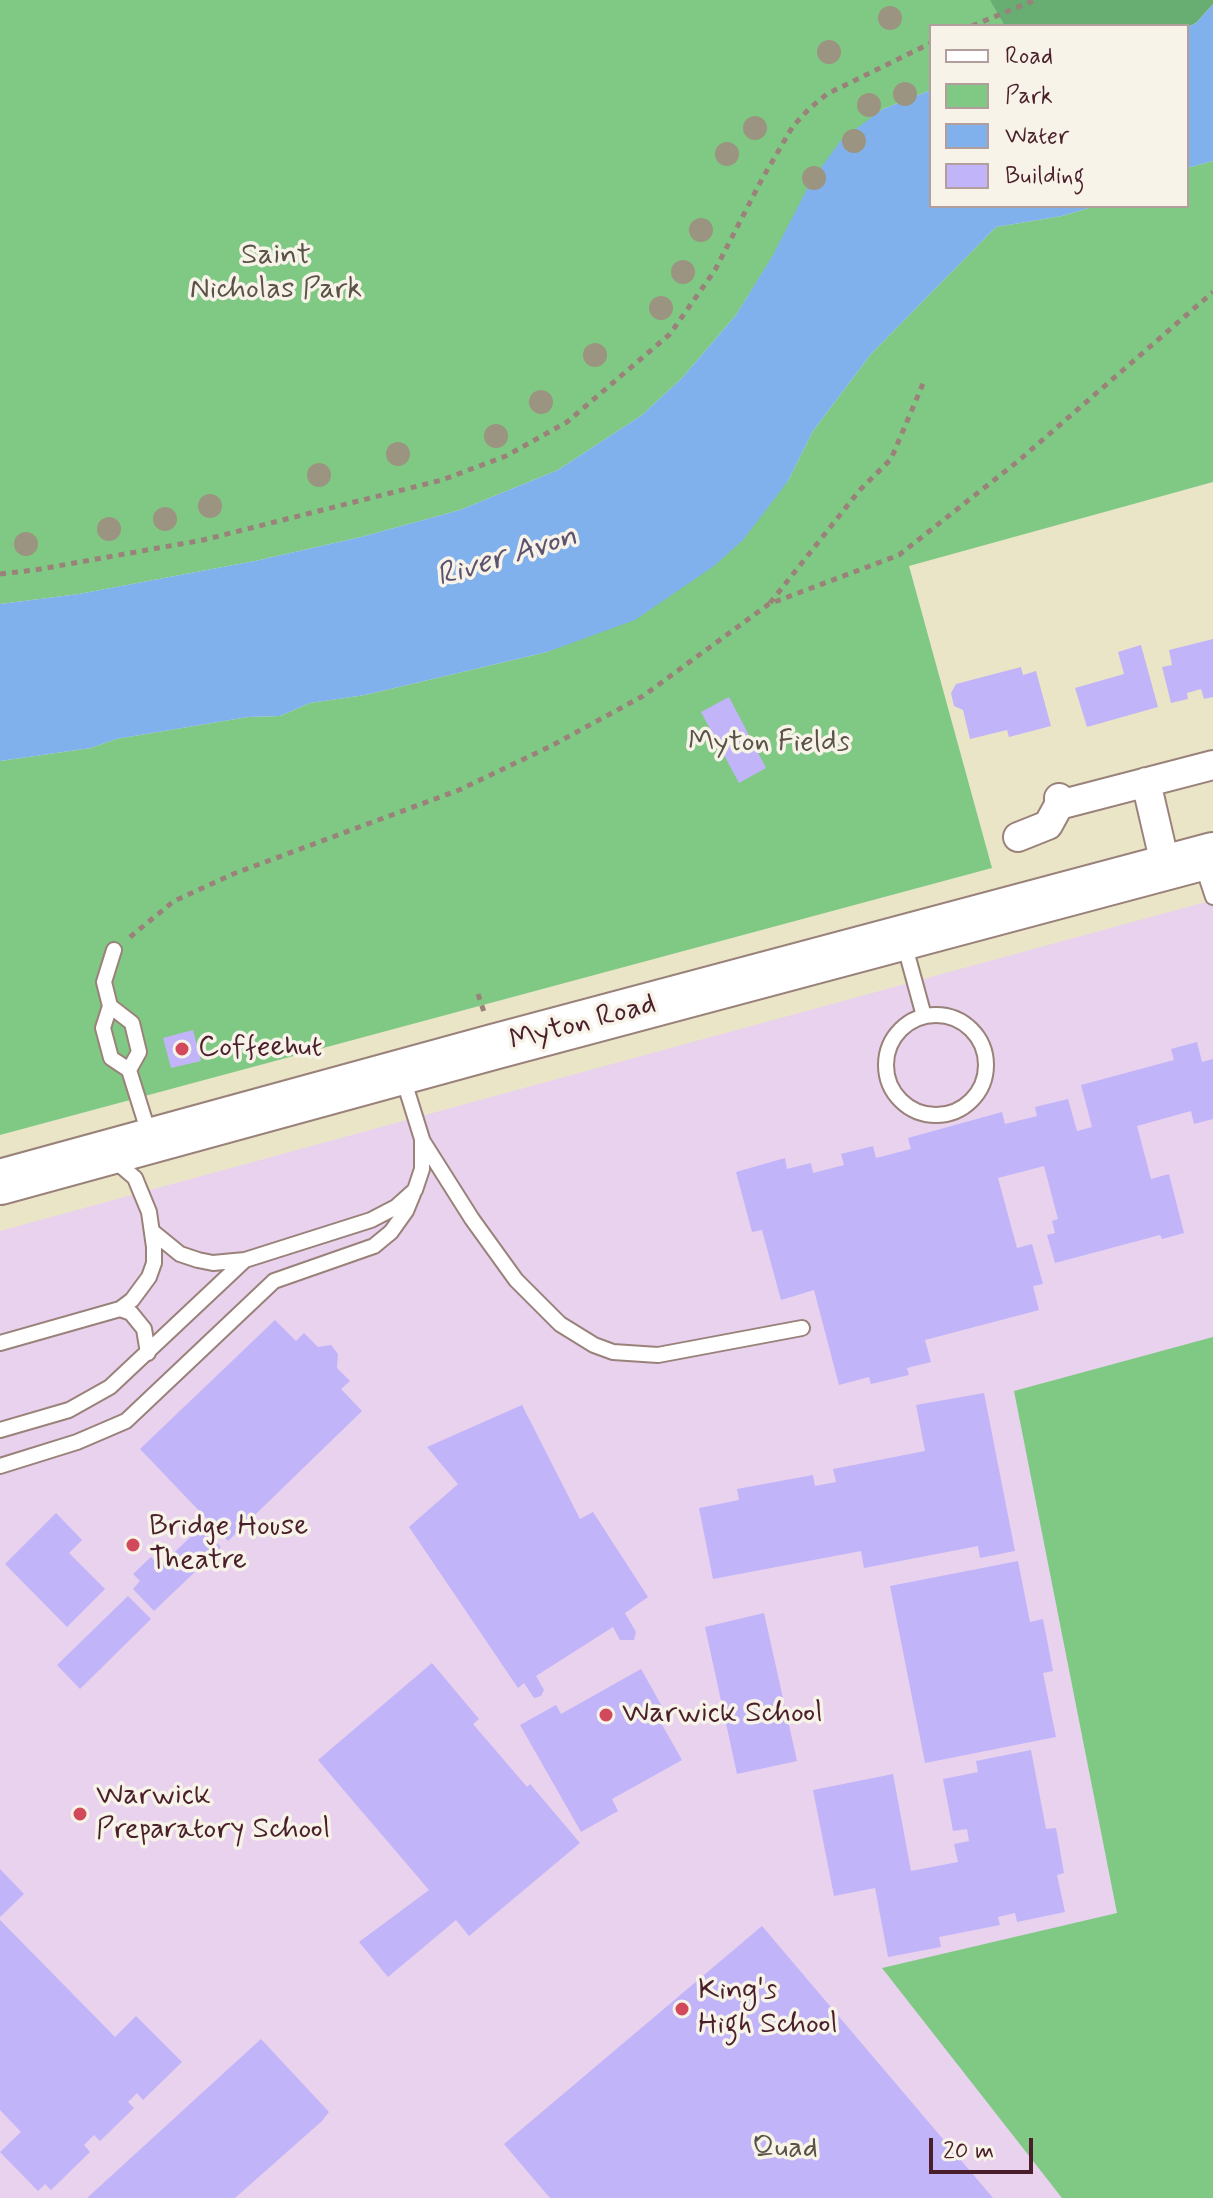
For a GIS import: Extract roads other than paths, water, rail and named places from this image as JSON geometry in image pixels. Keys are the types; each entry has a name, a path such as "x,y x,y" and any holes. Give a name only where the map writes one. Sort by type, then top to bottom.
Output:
{"main road":[{"name":"Myton Road","path":"0,1182 903,939 1198,870"}],"street":[{"path":"1018,837 1048,825 1059,802 1213,765"},
{"name":"Myton Road","path":"1146,782 1198,870"}],"lane":[{"path":"903,939 924,1016"},
{"path":"114,950 104,982 110,1006 103,1028 111,1058 129,1070 152,1141"},
{"path":"110,1006 132,1023 139,1052 129,1070"},
{"path":"924,1016 956,1018 980,1039 986,1054 987,1070 978,1092 961,1109 946,1115 929,1115 912,1110 899,1099 887,1076 888,1050 896,1034 908,1023 924,1016"},
{"path":"401,1074 422,1139 472,1219 516,1280 560,1324 594,1345 613,1352 658,1355 802,1328"},
{"path":"0,1466 77,1442 126,1421 274,1281 353,1255 382,1239 406,1211 415,1190 422,1169 422,1139"},
{"path":"0,1343 120,1309 132,1300 149,1277 154,1263 153,1232 140,1186 128,1170 104,1154"},
{"path":"153,1232 180,1254 198,1260 213,1263 245,1260 371,1220 396,1207 415,1190"},
{"path":"0,1430 69,1410 110,1387 245,1260"},
{"path":"120,1309 131,1313 144,1329 148,1353"}],"water":[{"path":"1213,4 1213,161 1189,167 1189,26 1196,23"},
{"name":"River Avon","path":"929,91 929,208 1089,208 1062,216 996,227 871,354 813,431 788,481 743,540 714,566 635,620 547,652 365,695 310,703 280,716 248,717 116,739 91,748 0,761 0,604 79,594 255,561 361,537 460,510 558,470 642,415 682,378 736,315 773,255 811,181 842,139 883,109"}],"place":[{"name":"Coffeehut","path":"182,1049"},
{"name":"Bridge House Theatre","path":"133,1545"},
{"name":"Warwick School","path":"606,1715"},
{"name":"Warwick Preparatory School","path":"80,1814"},
{"name":"King's High School","path":"682,2009"}],"park label":[{"name":"Saint Nicholas Park","path":"276,274"},
{"name":"Myton Fields","path":"769,744"},
{"name":"Quad","path":"785,2150"}]}
